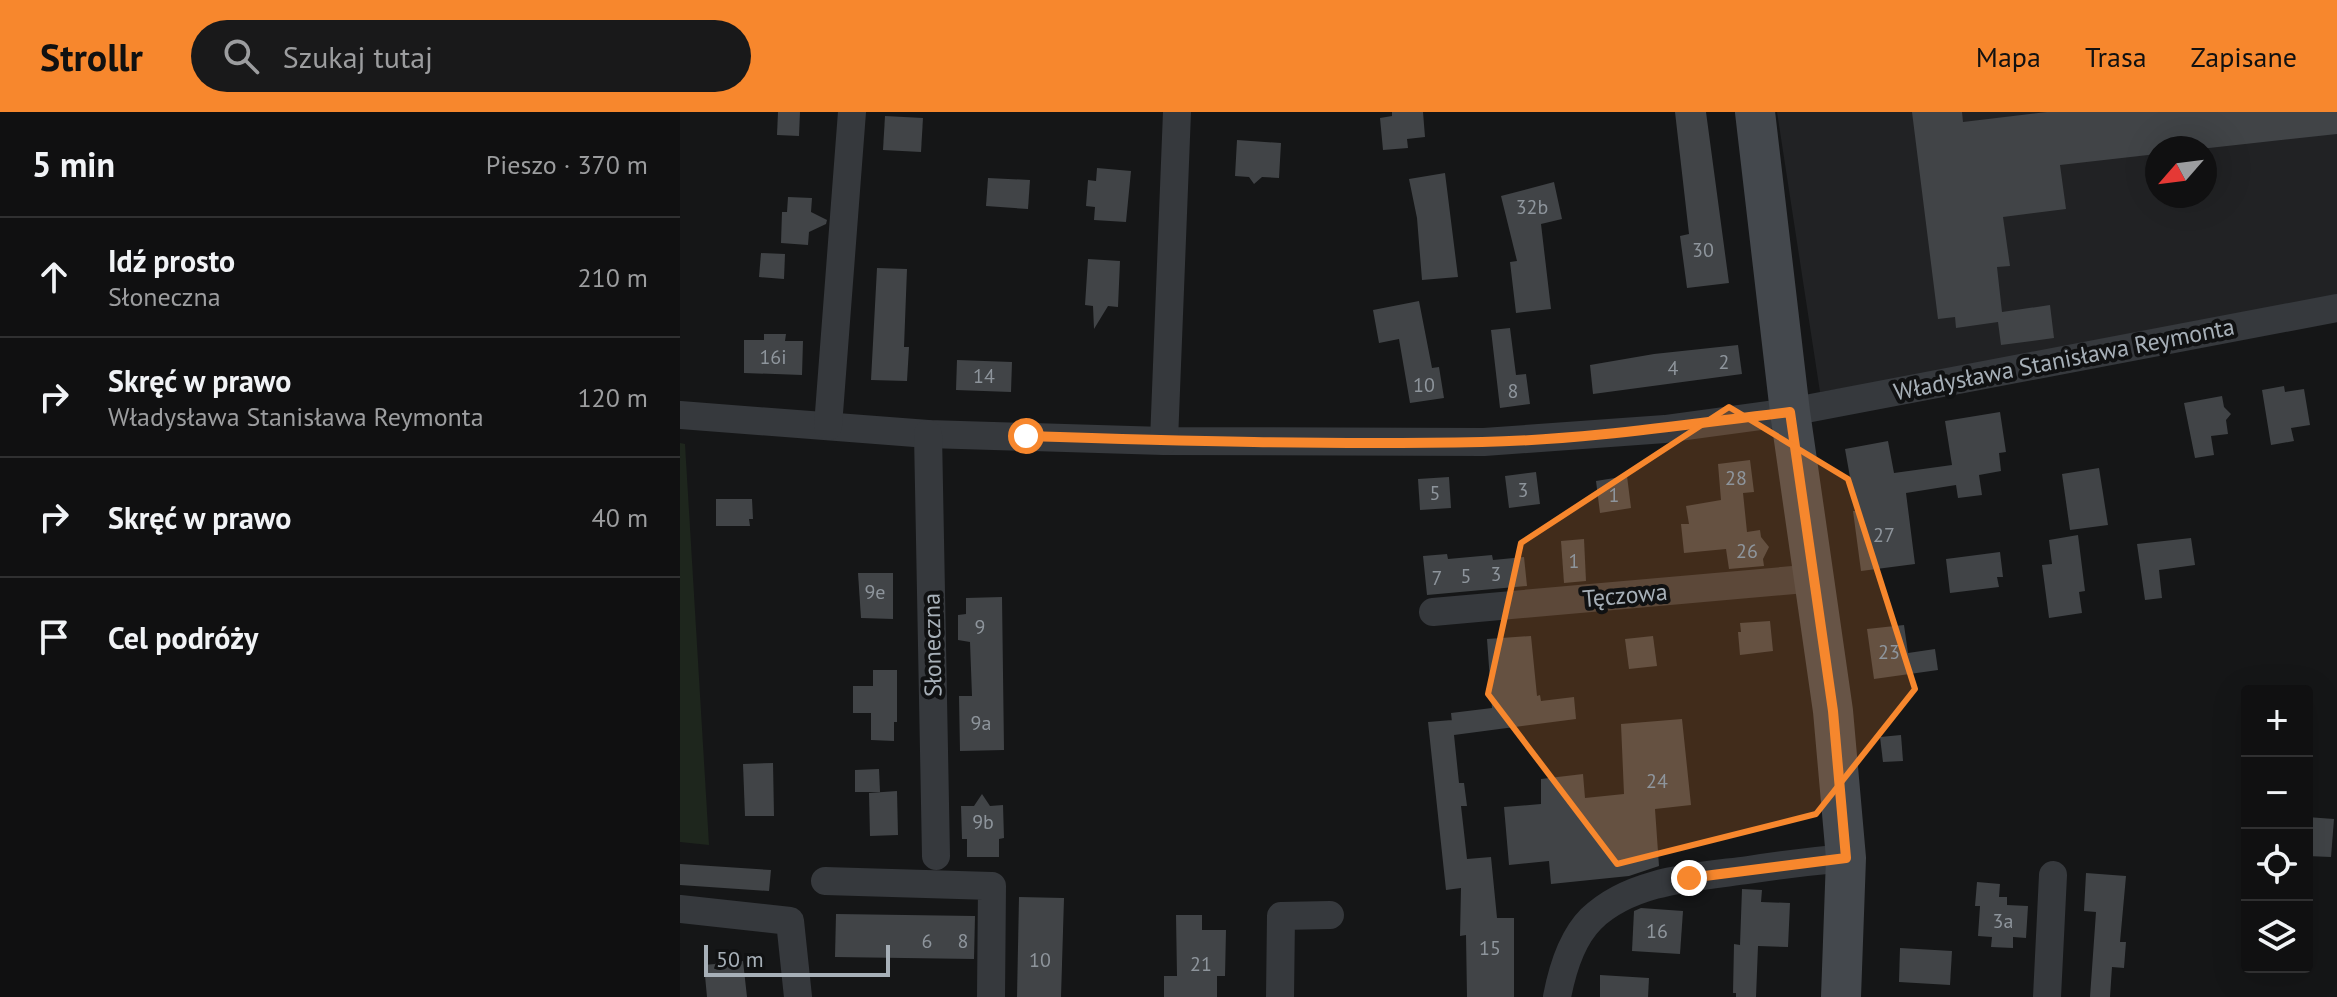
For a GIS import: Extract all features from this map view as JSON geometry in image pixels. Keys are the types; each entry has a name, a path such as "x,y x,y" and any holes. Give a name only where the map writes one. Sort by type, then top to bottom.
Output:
{"street":[{"path":"828,426 852,112"},
{"path":"1164,441 1177,112"},
{"path":"1755,112 1790,412 1833,711 1846,858 1841,997"},
{"name":"Władysława Stanisława Reymonta","path":"1790,412 2337,308"},
{"path":"680,415 928,434 1164,441 1484,442 1665,429 1790,412"},
{"name":"Słoneczna","path":"928,434 936,856"},
{"name":"Tęczowa","path":"1433,612 1816,578"},
{"path":"1557,997 1566,962 1583,927 1593,916 1616,902 1648,887 1689,878 1846,858"},
{"path":"2047,997 2053,875"},
{"path":"825,881 992,886 991,997"},
{"path":"680,909 790,921 798,997"},
{"path":"1280,997 1281,916 1330,915"}],"highlighted area":[{"path":"1729,407 1848,479 1915,689 1816,814 1617,864 1488,694 1521,543"}],"shaded area":[{"path":"1777,112 2337,112 2337,308 1820,392"},
{"path":"680,443 685,444 709,845 680,842"}],"building":[{"path":"778,112 800,112 799,136 777,135"},
{"path":"1392,112 1423,112 1425,137 1407,139 1408,148 1383,150 1380,118 1392,116"},
{"path":"1675,112 1706,112 1729,283 1687,288 1680,236 1689,234"},
{"path":"1912,112 1962,112 1963,122 2047,112 2337,112 2337,134 2217,147 2217,136 2145,136 2145,155 2060,165 2066,209 2003,217 2010,266 1997,267 2002,312 2050,305 2054,338 2001,345 1998,322 1956,328 1955,317 1938,319"},
{"path":"885,116 923,118 921,152 883,150"},
{"path":"1237,140 1281,143 1279,178 1262,177 1254,184 1249,177 1235,176"},
{"path":"1097,168 1131,171 1126,222 1094,220 1095,207 1086,206 1088,180 1096,181"},
{"path":"1445,173 1458,277 1422,280 1417,218 1409,179"},
{"path":"988,178 1030,180 1028,209 986,206"},
{"path":"1554,182 1562,219 1541,224 1551,309 1516,313 1510,262 1517,261 1501,196"},
{"path":"788,197 812,198 811,212 827,220 826,224 809,232 808,245 781,243 782,212 787,212"},
{"path":"761,253 785,254 784,279 759,277"},
{"path":"1088,259 1120,261 1118,307 1108,306 1094,329 1093,306 1085,305"},
{"path":"877,268 907,269 904,347 909,347 907,381 871,380"},
{"path":"1419,301 1432,368 1439,367 1444,398 1410,403 1399,339 1379,343 1373,310"},
{"path":"1510,328 1516,375 1526,374 1530,404 1500,408 1491,330"},
{"path":"764,334 786,334 785,341 803,341 802,375 744,373 744,340 764,340"},
{"path":"1738,345 1742,374 1593,394 1590,365"},
{"path":"957,360 1012,362 1011,392 956,390"},
{"path":"2284,386 2285,392 2304,389 2310,425 2291,428 2294,441 2271,445 2262,390"},
{"path":"2222,396 2224,407 2231,414 2226,420 2228,434 2211,436 2214,455 2195,458 2184,403"},
{"path":"2000,412 2006,452 1999,453 2001,471 1979,475 1982,495 1958,498 1956,485 1906,493 1915,564 1861,571 1853,511 1856,511 1845,449 1888,441 1894,473 1952,465 1945,421"},
{"path":"1750,460 1754,492 1743,493 1747,532 1760,530 1769,547 1763,559 1764,566 1729,569 1726,549 1684,553 1681,524 1689,524 1686,506 1721,500 1718,464"},
{"path":"2099,468 2108,525 2070,530 2062,474"},
{"path":"1536,472 1540,504 1509,508 1505,476"},
{"path":"1627,476 1631,508 1600,513 1596,481"},
{"path":"1449,477 1451,508 1420,510 1418,479"},
{"path":"716,499 752,499 753,519 749,519 750,526 716,526"},
{"path":"2078,535 2085,591 2079,592 2082,613 2049,618 2042,565 2052,564 2049,540"},
{"path":"2191,538 2195,565 2159,570 2162,598 2145,600 2137,544"},
{"path":"1584,539 1586,581 1564,583 1561,541"},
{"path":"2000,552 2003,577 1997,577 1999,587 1950,593 1946,559"},
{"path":"1447,554 1448,559 1492,555 1493,560 1524,557 1527,586 1427,595 1423,556"},
{"path":"858,573 893,573 893,619 861,618"},
{"path":"1002,597 1004,750 960,751 959,696 972,696 970,642 958,640 958,615 966,614 966,598"},
{"path":"1770,621 1773,651 1740,655 1740,623"},
{"path":"1904,625 1908,653 1935,649 1938,670 1874,679 1867,629"},
{"path":"1531,636 1537,696 1540,695 1541,701 1574,697 1576,719 1454,735 1459,783 1464,783 1467,806 1461,806 1467,859 1491,857 1497,918 1514,918 1514,997 1467,997 1466,935 1460,936 1461,888 1446,890 1428,722 1452,720 1451,713 1492,708 1487,639"},
{"path":"1653,636 1657,666 1629,669 1625,639"},
{"path":"873,670 897,670 894,741 871,740 871,713 853,713 853,686 873,686"},
{"path":"1682,719 1691,805 1655,809 1659,866 1629,876 1551,884 1549,861 1509,865 1504,807 1541,804 1541,779 1583,774 1585,798 1624,794 1621,724"},
{"path":"1901,735 1903,761 1883,762 1880,737"},
{"path":"773,763 774,816 745,816 743,764"},
{"path":"879,769 880,792 855,792 855,770"},
{"path":"897,791 898,835 870,836 869,793"},
{"path":"982,794 990,806 1003,805 1004,838 999,839 999,857 967,857 967,839 962,839 961,806 974,806"},
{"path":"2313,817 2334,819 2331,857 2313,856"},
{"path":"680,864 771,870 769,891 680,885"},
{"path":"2086,873 2126,876 2120,942 2126,942 2124,968 2112,967 2110,997 2090,997 2096,912 2084,911"},
{"path":"1977,882 2000,884 1999,897 2007,897 2007,905 2028,906 2026,938 2013,937 2013,948 1991,947 1992,937 1978,936 1980,906 1975,906"},
{"path":"1742,889 1762,890 1761,902 1790,903 1788,947 1758,946 1756,997 1736,997 1733,993 1734,944 1740,945"},
{"path":"1019,897 1064,898 1061,997 1017,997"},
{"path":"1641,908 1683,911 1680,954 1632,951 1634,911"},
{"path":"836,914 975,916 974,959 835,957"},
{"path":"1176,915 1202,915 1202,930 1226,930 1225,976 1217,976 1217,997 1164,997 1164,976 1177,976"},
{"path":"1900,948 1952,951 1950,985 1899,982"},
{"path":"724,956 732,962 743,961 747,997 707,997 704,965 715,964"},
{"path":"1600,975 1649,978 1648,997 1600,997"}],"route":[{"path":"1026,436 1164,441 1484,442 1665,429 1790,412 1833,711 1846,858 1689,878"}]}
